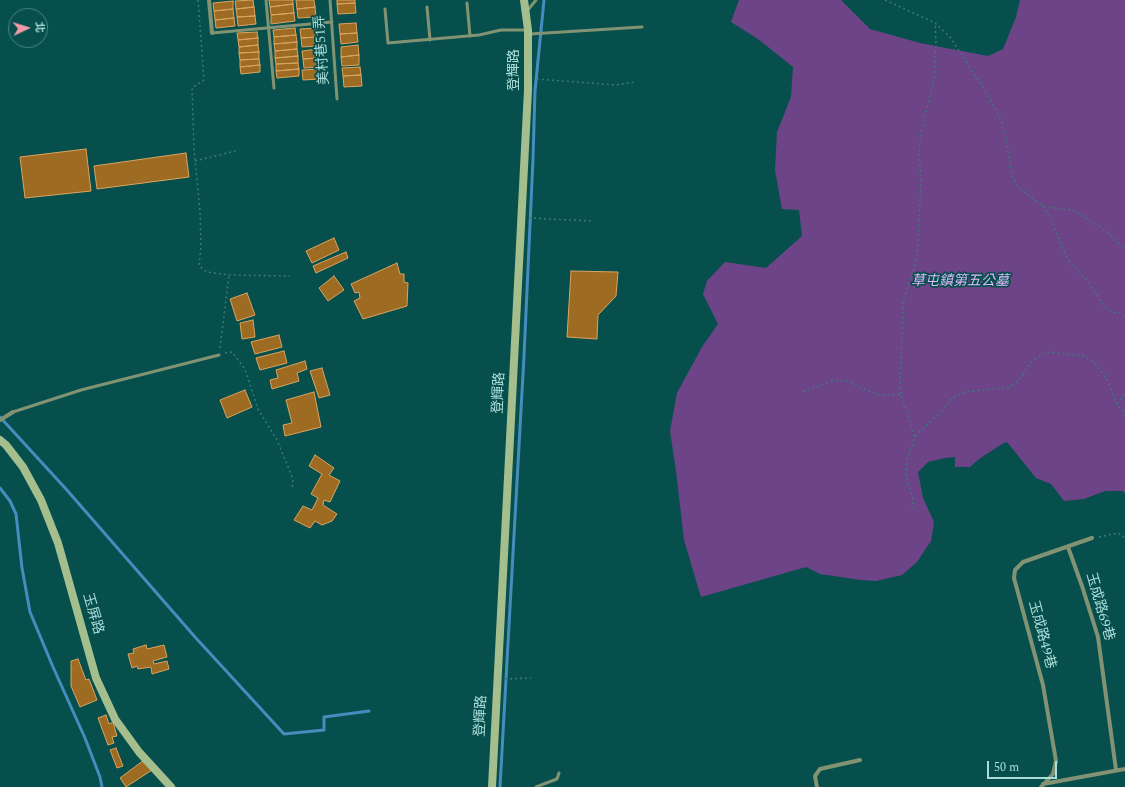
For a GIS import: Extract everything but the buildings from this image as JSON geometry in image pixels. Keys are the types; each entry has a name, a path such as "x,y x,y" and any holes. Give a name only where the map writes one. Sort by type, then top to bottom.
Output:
{"street":[{"path":"209,0 212,33"},
{"name":"登輝路","path":"492,787 528,79 527,12 524,0"},
{"path":"0,420 13,412"},
{"name":"玉屏路","path":"0,440 6,445 23,467 41,500 58,543 96,678 115,719 140,752 171,787"},
{"name":"玉成路49巷","path":"1041,786 1053,774 1056,761 1043,685 1014,578 1015,570 1023,562 1092,538"},
{"name":"玉成路69巷","path":"1068,547 1098,637 1116,770"},
{"path":"817,787 815,776 820,769 860,760"},
{"path":"1041,786 1125,769"}],"lane":[{"path":"266,0 274,88"},
{"name":"美村巷51弄","path":"330,0 337,99"},
{"path":"527,12 536,0"},
{"path":"467,3 470,36"},
{"path":"427,7 430,40"},
{"path":"385,9 388,43 470,36 502,30 528,32 642,27"},
{"path":"212,33 332,22"},
{"path":"13,412 88,388 219,354"},
{"path":"536,787 557,779 559,773"}],"path":[{"path":"198,0 204,80 192,88 195,162 201,246 199,266 207,272 229,275 290,276"},
{"path":"885,0 935,23 950,37 966,59 1001,120 1006,138 1012,177 1019,188 1043,206 1051,218 1061,245 1070,263 1089,282 1104,306 1111,312 1120,313 1125,316"},
{"path":"915,437 901,396 900,388 902,302 917,258 921,182 919,149 921,133 934,79 936,44 935,23"},
{"path":"528,79 615,85 636,82"},
{"path":"195,162 239,150"},
{"path":"1043,206 1076,211 1107,232 1125,248"},
{"path":"521,218 593,221"},
{"path":"229,275 219,354 232,352 245,369 258,409 277,440 294,479 292,489"},
{"path":"912,509 913,498 906,476 907,460 915,437 939,414 952,398 965,392 1010,387 1021,378 1028,366 1035,359 1047,352 1084,356 1094,363 1108,381 1117,405 1123,411 1125,417"},
{"path":"803,392 834,380 848,381 880,395 901,396"},
{"path":"1117,405 1125,393"},
{"path":"1092,538 1118,533 1123,536 1125,540"},
{"path":"498,678 531,678"}],"green space":[{"name":"草屯鎮第五公墓","path":"739,0 841,0 870,29 920,43 988,56 1003,49 1016,17 1020,0 1125,0 1125,493 1123,491 1105,491 1084,499 1064,501 1051,484 1036,478 1007,442 979,459 970,467 955,467 955,457 928,462 918,472 923,498 934,522 931,541 917,562 902,575 876,581 861,580 820,574 806,567 701,597 684,540 670,431 677,393 702,347 718,324 703,294 707,281 725,262 766,268 802,236 799,210 782,209 775,170 777,132 791,97 793,67 758,39 731,22"}],"waterway":[{"path":"500,787 524,356 535,91 544,0"},
{"path":"0,417 66,489 195,637 284,734 324,730 324,717 369,711"},
{"path":"0,488 10,501 16,514 22,568 30,612 85,738 100,777 102,787"}]}
